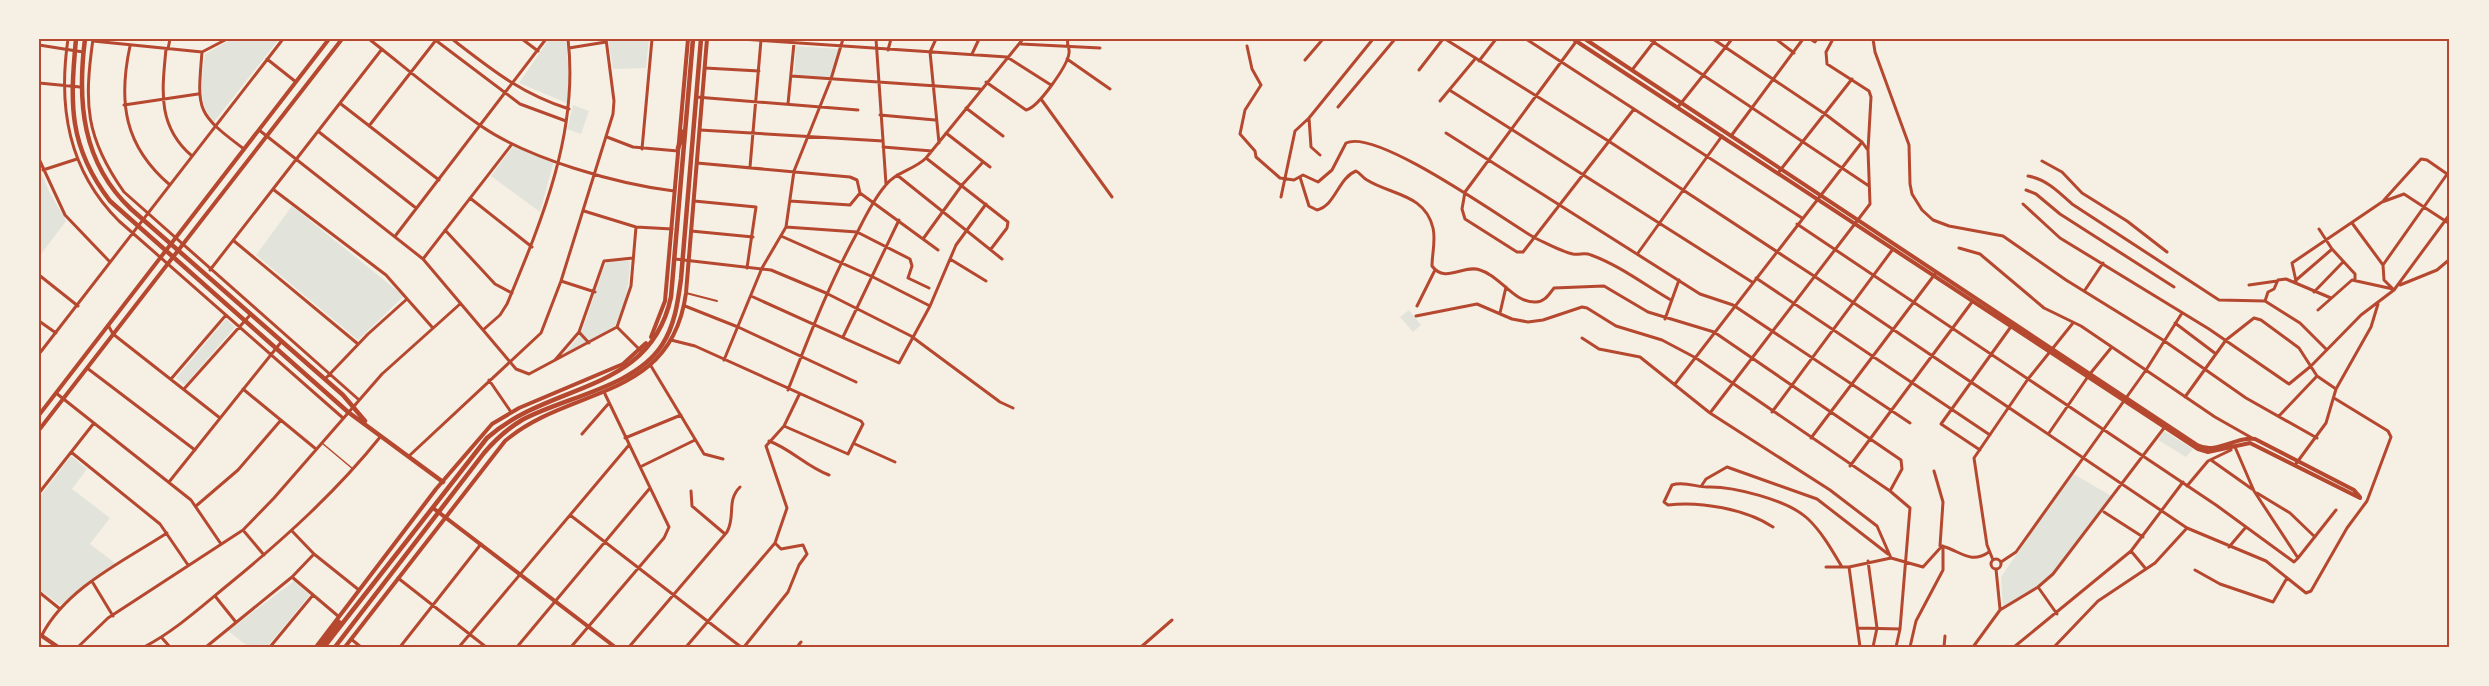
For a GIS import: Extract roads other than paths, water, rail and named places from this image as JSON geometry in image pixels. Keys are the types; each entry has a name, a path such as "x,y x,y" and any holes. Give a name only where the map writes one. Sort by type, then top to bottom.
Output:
{"main road":[{"path":"76,39 71,87 75,131 87,164 110,201 348,411 443,482"},
{"path":"85,39 80,87 83,120 98,165 117,195 326,380 369,425"},
{"path":"40,413 329,39"},
{"path":"39,430 171,256 342,39"},
{"path":"317,647 338,616 482,434 511,412 613,370 640,350 651,337 662,313 672,229 688,39"},
{"path":"324,647 434,508 478,448 507,422 531,409 617,372 641,356 653,343 668,314 675,259 693,39"},
{"path":"335,647 484,453 512,427 632,373 653,356 669,331 677,308 701,39"},
{"path":"345,647 494,453 521,428 539,418 605,394 629,382 651,366 671,340 684,306 686,293 707,39"},
{"path":"1585,39 2164,428 2205,452 2233,446 2252,438 2354,490 2360,498"},
{"path":"1576,40 1722,136 1780,171"},
{"path":"678,150 686,129"},
{"path":"1857,222 1972,303 2011,326"},
{"path":"2124,400 2201,447 2212,449 2250,443 2360,498"},
{"path":"434,508 615,647"},
{"path":"317,647 352,610"},
{"path":"40,634 58,647"}],"street":[{"path":"68,39 63,86 66,120 76,159 100,200 166,263 343,417"},
{"path":"170,39 162,99 163,111 172,134 192,156"},
{"path":"227,39 202,52 130,46 93,40 88,93 94,137 105,165 147,213 358,399"},
{"path":"39,354 283,39"},
{"path":"369,39 481,126 512,144 596,174 642,187 674,191"},
{"path":"369,126 436,39 506,94 534,111 566,121"},
{"path":"452,39 513,86 569,109"},
{"path":"522,39 538,51"},
{"path":"395,235 513,86 546,39"},
{"path":"483,330 500,315 512,293 532,247 558,161 572,85 568,39"},
{"path":"642,148 652,39"},
{"path":"741,39 1007,57 1051,85"},
{"path":"724,360 762,268 786,227 794,171 831,79 843,39"},
{"path":"876,39 874,49 886,184"},
{"path":"888,50 891,39"},
{"path":"936,39 930,52 939,143"},
{"path":"971,55 979,39"},
{"path":"788,390 826,293 873,202 886,184 897,175 918,166 926,158 1023,39"},
{"path":"986,82 1026,110 1033,109 1067,58 1068,39"},
{"path":"1305,60 1323,39"},
{"path":"1281,197 1295,132 1373,39"},
{"path":"1338,107 1395,39"},
{"path":"1419,70 1444,39 1610,142 1776,250 2187,528 2266,561 2306,593 2311,591 2347,528 2367,501 2391,433 2334,398"},
{"path":"1440,101 1496,39"},
{"path":"1526,39 1802,218"},
{"path":"1648,39 1870,187"},
{"path":"1713,39 1825,114 1862,142 1868,150"},
{"path":"1678,107 1732,39"},
{"path":"1776,39 1794,53"},
{"path":"1731,136 1803,39"},
{"path":"1810,39 1815,42 1817,39"},
{"path":"1710,413 1870,204 1868,150 1871,97 1869,91 1827,64 1827,52 1833,39"},
{"path":"1873,39 1875,52 1909,145 1912,194 1922,210 1933,220 1949,226 2003,236 2163,340 2236,392 2317,438"},
{"path":"750,167 761,40"},
{"path":"1576,40 1513,130 1465,192 1462,209 1465,219 1517,252 1523,252 1634,109"},
{"path":"409,456 541,333 561,281 608,136 614,101 606,41 569,48"},
{"path":"1632,70 1654,41"},
{"path":"788,104 794,43"},
{"path":"1021,44 1100,48"},
{"path":"39,45 83,52"},
{"path":"130,46 124,79 124,105 136,143 155,172 170,184"},
{"path":"1247,46 1252,69 1261,85 1245,110 1240,134 1245,142 1253,147 1256,157 1285,180 1306,176 1315,182 1320,181 1332,170 1344,145 1353,141 1416,164 1465,192 1536,238 1572,254 1587,253 1601,259 1671,300"},
{"path":"210,270 382,49"},
{"path":"202,52 198,94 205,115 215,127 244,149"},
{"path":"1067,58 1110,89"},
{"path":"267,59 296,82"},
{"path":"705,68 759,71"},
{"path":"791,76 980,89"},
{"path":"1780,171 1852,79"},
{"path":"39,83 80,87"},
{"path":"1450,91 1752,282"},
{"path":"124,105 198,94"},
{"path":"696,97 858,110"},
{"path":"1041,99 1112,197"},
{"path":"340,104 439,180"},
{"path":"966,108 1003,136"},
{"path":"880,115 935,120"},
{"path":"1309,118 1311,147 1320,154"},
{"path":"259,130 423,259 509,361 522,372 534,373 617,327 628,300 636,227"},
{"path":"700,130 883,141"},
{"path":"319,132 416,208"},
{"path":"946,133 990,167"},
{"path":"1446,133 1704,296 1733,305 1910,423"},
{"path":"608,136 642,148 678,150"},
{"path":"1638,253 1722,136"},
{"path":"1675,384 1733,305 1862,142"},
{"path":"423,259 512,144"},
{"path":"884,147 932,151"},
{"path":"926,158 1009,224 991,249"},
{"path":"39,159 65,215 109,261"},
{"path":"43,170 76,159"},
{"path":"2382,202 2421,159 2427,160 2449,175"},
{"path":"2042,161 2062,172 2082,193 2127,221 2166,252"},
{"path":"923,239 962,185 983,162"},
{"path":"697,163 854,178 859,184 860,194 850,205 790,201"},
{"path":"2383,265 2423,205 2449,175 2450,170"},
{"path":"1300,177 1309,206 1317,210 1327,204 1347,178 1356,171 1368,180 1411,199 1426,212 1432,224 1432,266 1435,270 1450,274 1472,267 1501,280 1519,297 1536,302 1544,300 1554,288 1604,286 1665,319 1714,332 1871,438 1903,463 1899,477 1890,491"},
{"path":"897,175 1002,259"},
{"path":"2028,176 2036,177 2053,187 2072,204 2219,300 2265,301 2300,323 2326,349"},
{"path":"274,190 386,275 432,327"},
{"path":"2026,190 2036,194 2077,226 2112,245 2174,287"},
{"path":"860,194 938,250"},
{"path":"2295,281 2292,263 2382,202 2401,194 2423,205 2450,224"},
{"path":"470,198 532,247"},
{"path":"694,201 756,207 747,267"},
{"path":"751,296 899,363 911,336 930,306 950,258 967,229 986,204"},
{"path":"2023,204 2061,238 2226,340 2289,384 2311,366 2361,315 2394,290 2450,214"},
{"path":"584,211 636,227 672,229"},
{"path":"843,337 899,220"},
{"path":"2352,222 2383,265 2384,280 2394,290"},
{"path":"1797,224 2183,482 2291,562 2298,558 2336,510"},
{"path":"786,227 857,232 910,259 912,266 908,278 929,288"},
{"path":"2319,229 2332,249 2355,274 2355,279"},
{"path":"445,230 495,284 512,293"},
{"path":"691,231 753,237"},
{"path":"781,237 841,262 930,306"},
{"path":"234,240 358,344"},
{"path":"1959,248 1980,254 2044,308 2073,322 2252,438"},
{"path":"1772,412 1893,249"},
{"path":"2295,281 2332,249"},
{"path":"553,363 579,332 595,292 604,261 633,258"},
{"path":"950,258 986,281"},
{"path":"675,259 771,270 826,293 911,336 1000,402 1013,408"},
{"path":"2398,285 2438,270 2450,259"},
{"path":"2314,292 2343,262"},
{"path":"2085,290 2103,263"},
{"path":"1417,306 1435,270"},
{"path":"39,275 78,306"},
{"path":"1811,438 1935,275"},
{"path":"1756,278 1990,435"},
{"path":"2249,285 2286,279 2331,298"},
{"path":"2318,310 2348,282 2355,279 2394,290"},
{"path":"1665,319 1679,280"},
{"path":"561,281 595,292"},
{"path":"2265,301 2268,292 2274,289 2277,281"},
{"path":"1500,313 1506,287"},
{"path":"686,293 717,301"},
{"path":"326,380 358,344 408,298"},
{"path":"1850,466 1972,303"},
{"path":"78,647 113,616 243,530 316,450 358,399 432,327 460,304"},
{"path":"1416,316 1477,304 1528,322 1582,307 1592,310 1616,326 1662,340 1696,358 1850,466 1890,491 1910,506 1900,629 1896,647"},
{"path":"2295,465 2317,438 2331,411 2336,389 2371,327 2378,304"},
{"path":"684,306 738,327 856,382"},
{"path":"2000,610 1996,569 2001,562 2016,552 2146,370 2182,313"},
{"path":"184,389 250,314"},
{"path":"171,379 226,315"},
{"path":"2186,397 2226,340 2249,320 2259,318 2300,348 2317,376 2336,389"},
{"path":"1980,450 1941,424 1989,353 2017,319"},
{"path":"39,321 56,333"},
{"path":"1996,569 1991,566 1993,560 1989,552 1973,462 2028,379 2073,322"},
{"path":"2175,323 2216,354"},
{"path":"108,325 113,334 220,418"},
{"path":"617,327 640,350"},
{"path":"579,332 589,343"},
{"path":"1582,339 1599,349 1640,357 1710,413 1830,490 1877,526 1889,556"},
{"path":"671,340 695,346 862,422 855,444 848,454 783,426"},
{"path":"169,482 282,341"},
{"path":"2049,433 2110,348"},
{"path":"651,366 704,454 723,459"},
{"path":"87,368 195,450"},
{"path":"2279,416 2317,376"},
{"path":"489,380 511,412"},
{"path":"243,389 316,450"},
{"path":"56,393 196,506 221,545"},
{"path":"571,647 668,532 666,519 605,394"},
{"path":"686,647 775,543 787,512 766,446 783,426 800,395"},
{"path":"582,434 609,402"},
{"path":"625,438 681,415"},
{"path":"196,506 238,470 281,420"},
{"path":"39,494 93,423"},
{"path":"1973,647 2000,610 2038,587 2053,574 2124,484 2164,428"},
{"path":"144,647 162,638 292,531 354,470 381,435"},
{"path":"640,467 695,440"},
{"path":"769,441 783,446 808,467 829,475"},
{"path":"855,444 895,462"},
{"path":"459,647 629,445"},
{"path":"2187,486 2208,461 2233,446 2254,491 2298,558"},
{"path":"71,452 152,516 167,533 188,565"},
{"path":"2211,460 2290,513 2315,537"},
{"path":"1702,485 1706,479 1727,467 1759,477 1816,499 1889,556 1905,563 1925,566 1941,546"},
{"path":"1910,647 1916,621 1942,570 1943,502 1934,471"},
{"path":"2014,647 2131,551 2183,482"},
{"path":"1773,527 1757,517 1685,503 1668,506 1664,502 1672,485 1677,483 1719,485 1743,491 1799,513 1827,542 1842,567"},
{"path":"629,647 725,534 731,520 732,496 740,487"},
{"path":"517,647 650,488"},
{"path":"691,491 692,506 725,534"},
{"path":"2360,498 2367,501"},
{"path":"2103,511 2143,537"},
{"path":"570,515 742,647 788,592 807,554 803,545 781,549 775,543"},
{"path":"2229,547 2246,527"},
{"path":"2054,647 2098,601 2163,556 2187,528"},
{"path":"243,530 264,555"},
{"path":"292,531 314,555 359,590"},
{"path":"40,634 60,609 93,583 167,533"},
{"path":"400,647 482,544"},
{"path":"1941,546 1971,559 1979,558 1989,552"},
{"path":"2131,551 2146,569"},
{"path":"206,647 235,621 292,578 314,555"},
{"path":"1826,567 1849,567 1889,556"},
{"path":"1993,560 2001,562"},
{"path":"1868,561 1877,628 1874,647"},
{"path":"1849,567 1860,647"},
{"path":"2195,570 2220,584 2273,602 2287,578"},
{"path":"292,578 338,616"},
{"path":"398,578 486,647"},
{"path":"93,583 113,616"},
{"path":"2038,587 2057,614"},
{"path":"39,592 60,609"},
{"path":"270,647 313,595"},
{"path":"215,596 235,621"},
{"path":"1141,647 1172,620"},
{"path":"1858,628 1900,629"},
{"path":"1944,647 1945,636"},
{"path":"162,638 170,647"},
{"path":"351,639 361,647"},
{"path":"797,647 801,642"}],"lane":[{"path":"322,443 354,470"}]}
